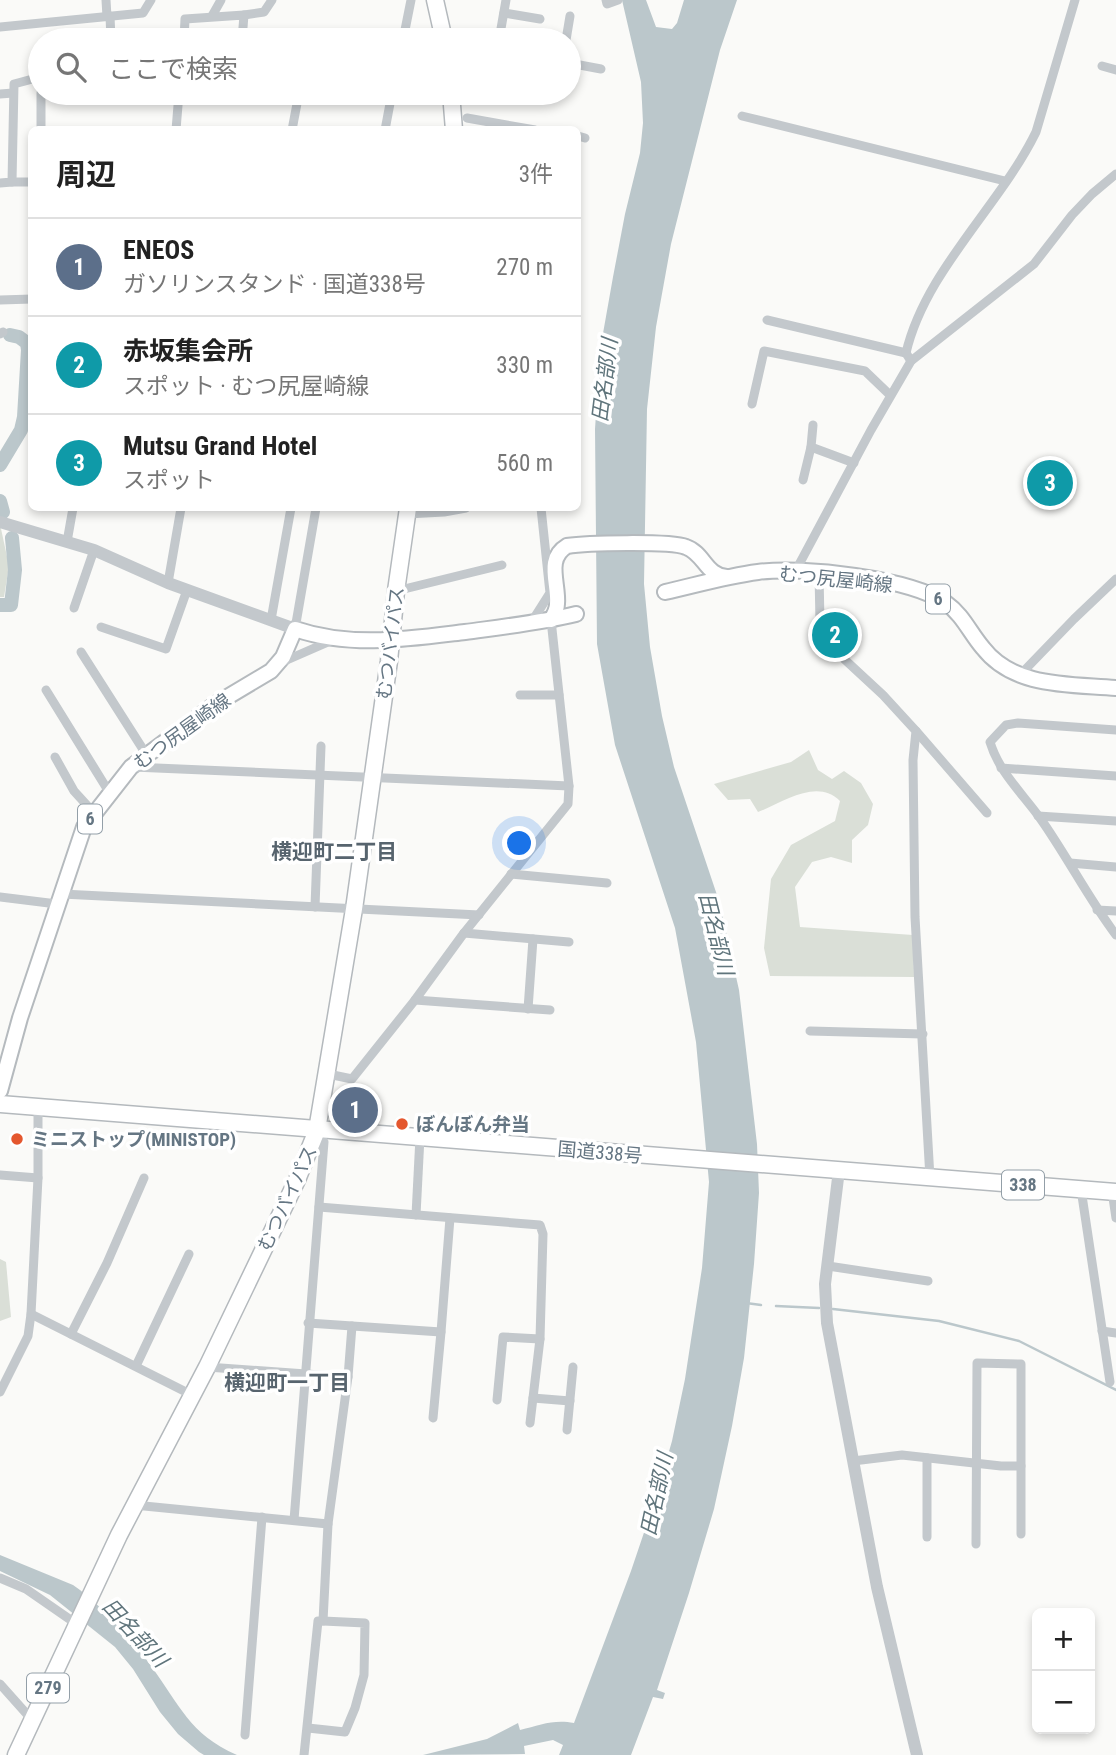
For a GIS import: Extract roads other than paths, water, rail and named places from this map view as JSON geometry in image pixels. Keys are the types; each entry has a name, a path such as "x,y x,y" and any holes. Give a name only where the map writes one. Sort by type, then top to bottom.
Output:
{"highway":[{"path":"435,0 441,28"},
{"name":"むつバイパス","path":"16,1755 134,1505 207,1367 297,1180 317,1130 354,909 408,511"},
{"name":"国道338号","path":"0,1104 1114,1192"}],"main road":[{"path":"551,620 557,605 555,559 561,550 578,545 686,547 694,551 704,565 718,577 731,578"},
{"name":"むつ尻屋崎線","path":"665,593 762,572 819,573 893,583 930,594 956,610 995,662 1019,676 1116,688"},
{"path":"295,629 334,639 391,641 531,623 576,614"},
{"name":"むつ尻屋崎線","path":"0,1091 20,1018 84,827 131,766 215,705 271,671 279,663 295,629"}],"street":[{"path":"106,0 110,28"},
{"path":"0,27 143,13 151,0"},
{"path":"212,16 220,0"},
{"path":"185,28 185,19 264,12 272,0"},
{"path":"405,28 411,0"},
{"path":"501,28 506,0"},
{"path":"795,572 890,395 908,357 911,331 925,303 1036,132 1075,0"},
{"path":"504,13 540,19"},
{"path":"243,28 244,15"},
{"path":"568,28 570,16"},
{"path":"581,66 601,69"},
{"path":"1102,66 1116,70"},
{"path":"12,182 14,84 28,80"},
{"path":"0,94 13,93"},
{"path":"41,105 41,126"},
{"path":"176,126 178,105"},
{"path":"293,126 297,105"},
{"path":"386,126 390,105"},
{"path":"742,116 1005,181"},
{"path":"458,122 496,126"},
{"path":"908,357 1034,264 1072,215 1116,174"},
{"path":"0,183 28,182"},
{"path":"0,300 28,299"},
{"path":"767,320 908,357"},
{"path":"752,404 764,351 864,372 890,395"},
{"path":"803,480 813,425"},
{"path":"811,447 854,463"},
{"path":"66,542 72,511"},
{"path":"168,583 180,511"},
{"path":"271,620 290,511"},
{"path":"0,522 94,550 168,583 295,629 315,511"},
{"path":"531,623 550,593 541,511"},
{"path":"74,608 94,550"},
{"path":"396,591 502,565"},
{"path":"819,573 820,623 829,645 883,695 987,813"},
{"path":"1019,676 1074,618 1116,579"},
{"path":"101,627 166,649 187,590"},
{"path":"328,1074 352,1079 464,933 568,804 569,786 551,620"},
{"path":"279,663 334,639"},
{"path":"81,652 146,754"},
{"path":"46,690 109,792"},
{"path":"520,695 559,695"},
{"path":"1116,730 1018,723 1006,725 990,742 1001,768 1038,816 1070,863 1097,910 1116,935"},
{"path":"916,731 913,760 915,917 930,1178"},
{"path":"315,907 321,746"},
{"path":"55,757 74,791 94,813"},
{"path":"131,766 569,786"},
{"path":"1001,768 1116,776"},
{"path":"1038,816 1116,821"},
{"path":"1070,863 1116,867"},
{"path":"512,874 607,883"},
{"path":"0,897 479,915"},
{"path":"1097,910 1116,912"},
{"path":"464,933 569,942"},
{"path":"528,1009 533,939"},
{"path":"415,1000 550,1010"},
{"path":"810,1031 923,1034"},
{"path":"0,1392 28,1336 31,1314 38,1178 38,1108"},
{"path":"294,1520 324,1142 317,1130"},
{"path":"416,1215 420,1137"},
{"path":"839,1170 824,1300 827,1324 877,1587 917,1755"},
{"path":"0,1175 38,1178"},
{"path":"71,1334 107,1263 144,1178"},
{"path":"1082,1189 1110,1382"},
{"path":"1114,1192 1116,1218"},
{"path":"319,1207 540,1225 543,1234 540,1339 530,1423"},
{"path":"433,1418 450,1218"},
{"path":"135,1366 190,1254"},
{"path":"828,1266 928,1280"},
{"path":"31,1314 192,1395"},
{"path":"308,1324 441,1332"},
{"path":"323,1621 328,1524 348,1377 352,1325"},
{"path":"1102,1331 1116,1333"},
{"path":"497,1400 503,1338 540,1339"},
{"path":"976,1544 977,1363 1021,1364 1021,1534"},
{"path":"207,1367 348,1377"},
{"path":"566,1430 573,1367"},
{"path":"533,1398 570,1401"},
{"path":"853,1461 902,1455 1021,1466"},
{"path":"927,1458 927,1537"},
{"path":"134,1505 328,1524"},
{"path":"245,1735 262,1517"},
{"path":"0,1578 26,1589 78,1623"},
{"path":"304,1755 318,1621 365,1623 364,1675 345,1732 308,1728"},
{"path":"0,1684 33,1721"}],"water":[{"name":"田名部川","path":"622,0 646,0 656,27 672,29 677,23 684,0 737,0 720,50 671,244 656,327 647,409 644,584 650,647 662,716 674,767 719,901 739,990 757,1144 759,1193 744,1358 714,1509 657,1690 665,1693 663,1699 653,1697 631,1755 559,1755 563,1745 553,1740 524,1746 525,1754 423,1755 487,1739 518,1723 520,1730 553,1722 574,1723 631,1571 672,1441 685,1379 702,1268 709,1182 696,1042 675,928 615,745 597,644 595,429 602,339 625,214 640,153 643,123 641,82"},
{"path":"0,1555 73,1585 90,1598 135,1645 196,1728 207,1738 237,1755 204,1755 199,1752 178,1734 160,1712 133,1669 115,1647 50,1595 0,1571"}],"waterway":[{"path":"0,465 21,430 24,417 27,343 10,335"},
{"path":"0,501 3,512"},
{"path":"0,605 11,605 15,570 12,538"},
{"path":"746,1303 761,1305"},
{"path":"776,1306 819,1308"},
{"path":"833,1309 939,1321 1019,1341 1116,1390"}],"place":[{"name":"Mutsu Grand Hotel","path":"1050,483"},
{"name":"赤坂集会所","path":"835,635"},
{"name":"ENEOS","path":"355,1110"},
{"name":"ぼんぼん弁当","path":"402,1124"},
{"name":"ミニストップ(MINISTOP)","path":"17,1139"}],"district":[{"name":"横迎町二丁目","path":"334,852"},
{"name":"横迎町一丁目","path":"287,1383"}]}
